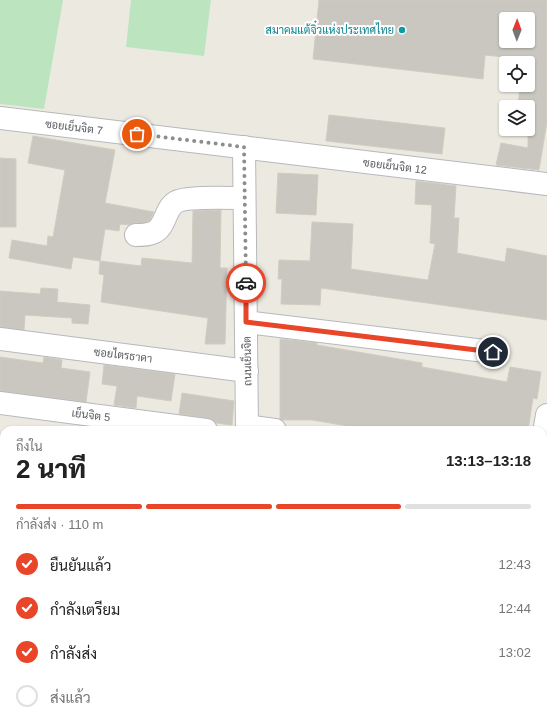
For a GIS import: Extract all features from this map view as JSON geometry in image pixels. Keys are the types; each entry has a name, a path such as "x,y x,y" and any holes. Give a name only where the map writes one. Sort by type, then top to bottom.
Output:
{"street":[{"name":"ซอยเย็นจิต 7","path":"0,118 244,147"},
{"name":"ซอยเย็นจิต 12","path":"244,147 547,184"},
{"name":"ถนนเย็นจิต","path":"244,147 247,426"},
{"path":"136,235 152,234 157,231 171,206 177,201 189,199 244,198"},
{"path":"246,322 493,352"},
{"name":"ซอยไตรธาดา","path":"0,339 247,371"},
{"name":"เย็นจิต 5","path":"0,403 175,426"},
{"path":"545,426 547,415"}],"green space":[{"path":"0,0 63,0 44,109 0,104"},
{"path":"131,0 211,0 204,56 126,47"}],"building":[{"name":"สมาคมแต้จิ๋วแห่งประเทศไทย","path":"319,0 547,0 547,122 539,170 496,165 501,143 528,148 528,136 535,136 535,100 519,100 519,92 535,92 535,56 485,55 483,79 313,59"},
{"path":"329,115 445,128 442,154 326,141"},
{"path":"33,136 115,150 105,203 154,212 150,220 147,222 129,225 120,224 119,231 105,229 100,261 73,257 71,269 9,258 12,240 47,246 48,236 53,237 65,170 28,163"},
{"path":"0,158 16,159 16,227 0,227"},
{"path":"278,173 318,175 316,215 276,213"},
{"path":"416,181 456,186 454,218 459,218 457,253 505,262 507,248 547,256 547,320 321,288 320,305 281,304 282,279 278,279 279,260 310,261 312,222 353,224 351,269 428,280 435,244 430,243 432,205 415,204"},
{"path":"221,210 220,268 227,268 225,344 205,344 208,318 101,302 104,275 99,274 100,261 141,266 142,258 192,263 193,211"},
{"path":"41,288 58,289 57,302 90,305 88,324 72,323 72,318 25,315 24,330 0,327 0,291 40,294"},
{"path":"280,339 317,343 317,345 422,363 422,367 507,382 510,367 541,372 537,399 533,398 529,426 348,426 312,420 280,419"},
{"path":"0,357 43,363 44,357 62,360 61,368 90,372 86,402 0,391"},
{"path":"104,365 175,374 171,401 137,396 136,408 114,405 117,386 102,384"},
{"path":"182,393 234,401 232,425 216,423 208,418 179,414"}],"way so far":[{"path":"137,134 244,147 246,283"}],"place":[{"name":"สมาคมแต้จิ๋วแห่งประเทศไทย","path":"402,30"}],"route":[{"path":"246,283 246,322 493,352"}]}
